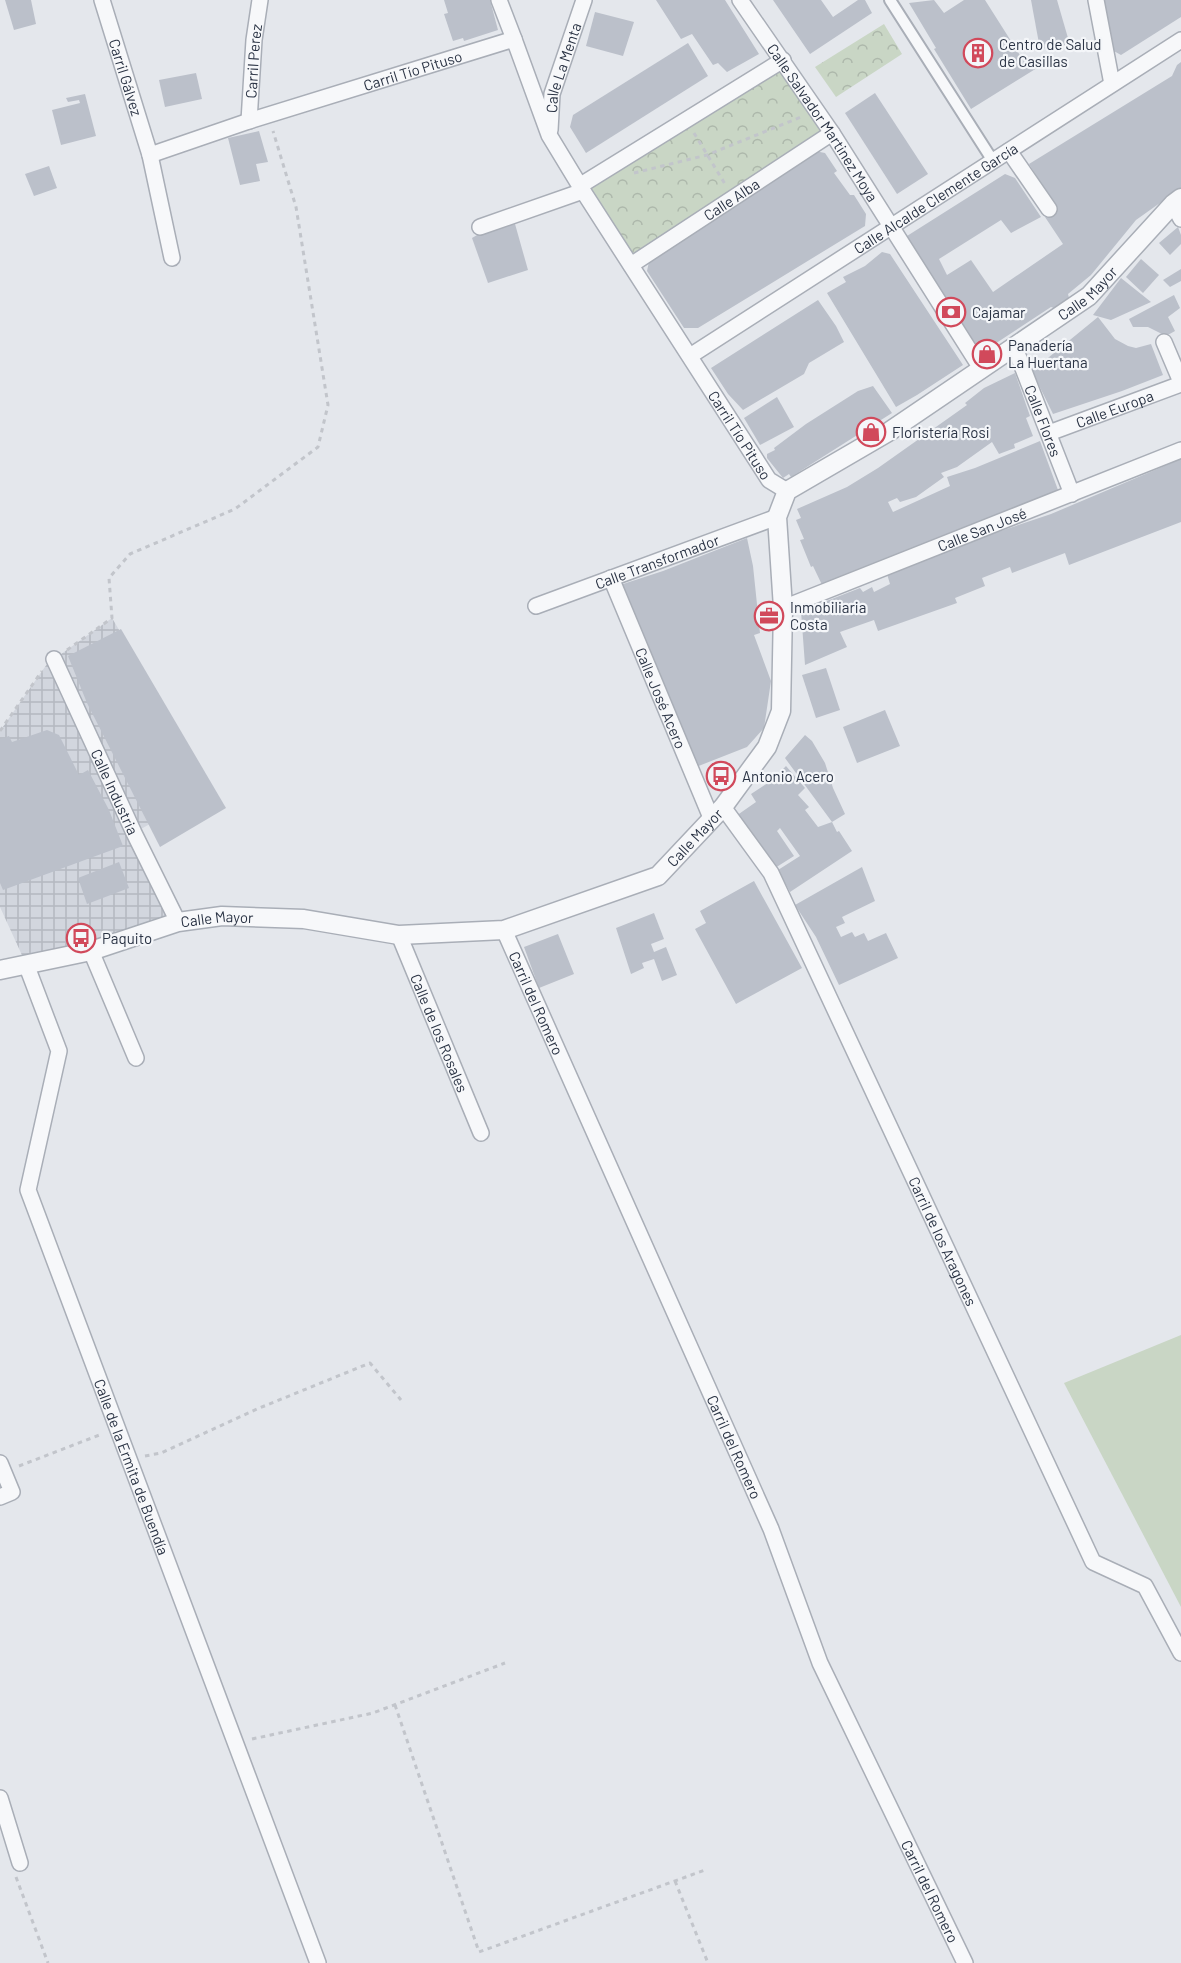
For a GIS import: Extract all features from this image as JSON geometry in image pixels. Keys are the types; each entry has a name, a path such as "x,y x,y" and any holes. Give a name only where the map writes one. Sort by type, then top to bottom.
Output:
{"street":[{"name":"Carril Gálvez","path":"102,0 150,155 172,258"},
{"name":"Carril Perez","path":"249,121 254,40 260,0"},
{"path":"499,0 514,39"},
{"name":"Calle La Menta","path":"549,135 552,94 584,0"},
{"name":"Calle Salvador Martinez Moya","path":"740,0 817,110 982,370"},
{"path":"890,0 993,161"},
{"path":"1096,0 1112,84"},
{"name":"Carril Tío Pituso","path":"150,155 249,121 514,39 549,135 769,480 787,491"},
{"name":"Calle Alcalde Clemente García","path":"690,356 1181,40"},
{"path":"480,227 582,188 783,60"},
{"name":"Calle Alba","path":"632,265 832,133"},
{"path":"1009,151 1049,209"},
{"name":"Calle Mayor","path":"0,970 92,951 178,922 222,916 304,919 399,935 504,930 658,876 718,814 767,747 781,711 783,608 777,517 787,491 890,431 1089,296 1178,207"},
{"name":"Calle Europa","path":"1049,433 1181,383 1164,342"},
{"name":"Calle Flores","path":"1015,348 1072,494"},
{"name":"Calle San José","path":"783,608 1181,450"},
{"name":"Calle Transformador","path":"536,606 777,517"},
{"name":"Calle José Acero","path":"611,578 718,814"},
{"name":"Calle Industria","path":"54,659 134,833 178,922"},
{"name":"Carril de los Aragones","path":"718,814 771,873 1093,1562 1145,1586 1181,1653"},
{"name":"Carril del Romero","path":"504,930 771,1528 820,1663 965,1963"},
{"name":"Calle de los Rosales","path":"399,935 481,1133"},
{"path":"92,951 136,1058"},
{"name":"Calle de la Ermita de Buendía","path":"26,964 59,1052 28,1190 318,1963"},
{"path":"0,1497 12,1492 2,1468"},
{"path":"0,1798 20,1863"}],"path":[{"path":"627,174 707,155 817,110"},
{"path":"0,731 47,664 112,618 109,578 130,554 235,509 318,447 328,405 296,207 269,115"},
{"path":"686,120 734,198"},
{"path":"129,1459 161,1453 257,1409 370,1363 402,1400"},
{"path":"2,1468 118,1428"},
{"path":"236,1742 373,1713 505,1663"},
{"path":"395,1705 479,1952 705,1870"},
{"path":"20,1863 15,1873 48,1963"},
{"path":"675,1881 708,1963"}],"shaded area":[{"path":"112,618 213,788 134,833 178,922 26,964 0,907 0,731 47,664"}],"green space":[{"path":"884,24 902,54 836,97 815,67"},
{"path":"782,62 831,132 631,264 583,186"},
{"path":"1181,1335 1181,1607 1064,1383"}],"building":[{"path":"5,0 31,0 36,24 14,30"},
{"path":"444,0 490,0 498,30 464,41 463,38 453,41 444,14 448,13"},
{"path":"656,0 725,0 759,54 727,72 718,63 713,65 692,34 681,39"},
{"path":"773,0 821,0 833,17 858,0 865,0 872,13 810,54"},
{"name":"Centro de Salud de Casillas","path":"934,0 944,13 964,0 985,0 1023,60 1030,57 1037,68 971,109 909,3"},
{"path":"1031,0 1057,0 1070,45 1040,49"},
{"path":"1104,0 1181,0 1181,17 1121,55 1112,50"},
{"path":"595,12 634,22 623,56 586,46"},
{"path":"688,43 708,76 586,153 570,127 573,115"},
{"path":"1181,62 1181,188 1136,220 1091,275 1068,294 1069,298 1054,308 1051,307 978,355 906,247 907,236 1005,174 1015,178 1041,217 1011,233 1001,220 939,259 947,275 971,260 993,292 1063,244 1045,217 1057,209 1029,164 1172,76"},
{"path":"196,73 202,99 165,107 159,80"},
{"path":"875,93 928,174 897,194 845,113"},
{"path":"85,94 96,136 61,145 52,110 80,103 79,100 68,102 66,98"},
{"path":"259,131 268,162 256,164 260,181 240,185 228,138"},
{"path":"815,151 825,153 837,171 834,173 850,195 854,195 866,214 865,226 698,328 684,328 647,271 650,257"},
{"path":"49,166 57,188 34,196 25,174"},
{"path":"515,224 528,270 488,283 472,238 484,231"},
{"path":"1178,227 1181,244 1170,255 1159,243"},
{"path":"882,252 890,254 963,365 896,407 827,293 846,282 843,277 865,266"},
{"path":"1141,259 1159,275 1143,293 1126,277"},
{"path":"1181,269 1181,281 1170,287 1163,280"},
{"path":"1121,278 1151,302 1111,320 1093,315"},
{"path":"1174,295 1180,308 1168,317 1175,331 1166,336 1148,327 1133,327 1129,319"},
{"path":"818,300 844,342 809,363 804,374 743,410 728,394 711,368"},
{"path":"1098,317 1115,339 1128,346 1136,348 1151,344 1163,375 1053,414 1032,371"},
{"path":"1015,373 1030,416 1026,418 1033,436 1014,444 1015,448 999,454 992,442 957,467 941,473 944,477 916,497 900,502 897,498 888,502 893,512 950,486 947,477 1040,441 1058,490 995,518 823,587 813,566 811,567 800,540 804,539 796,520 801,518 797,509 847,487 878,468 967,405 965,403 984,388"},
{"path":"873,386 892,413 791,477 789,474 783,478 767,458 767,454 806,424 858,391"},
{"path":"777,397 794,427 760,445 744,418"},
{"path":"1181,459 1181,522 1069,565 1065,553 1012,573 1010,567 982,578 985,586 955,598 957,603 878,631 874,620 840,632 847,647 805,665 801,611 860,588 863,592 872,587 874,592 890,584 887,574 968,542 1051,514"},
{"path":"747,538 753,566 760,633 754,635 771,681 764,728 747,747 696,767 620,585"},
{"path":"121,629 226,808 160,847 87,703 68,656"},
{"path":"826,668 840,710 816,718 802,675"},
{"path":"885,710 900,746 857,763 843,727"},
{"path":"47,730 59,735 79,775 88,770 109,810 123,846 3,890 0,883 0,739 9,736 12,742"},
{"path":"805,735 812,741 825,763 845,814 832,822 785,758"},
{"path":"786,766 805,788 798,795 809,807 805,810 818,827 832,822 852,851 790,892 778,870 800,856 780,828 777,831 794,856 775,868 759,843 736,816 756,802 751,794 771,781"},
{"path":"119,862 129,888 87,904 78,878"},
{"path":"862,867 875,901 842,917 845,923 836,927 841,937 852,932 855,937 864,933 868,941 886,933 898,958 839,985 816,937 795,905"},
{"path":"754,881 802,968 736,1004 695,929 706,923 700,911"},
{"path":"654,913 664,939 651,944 654,952 666,947 677,975 662,981 654,959 642,963 644,968 631,974 616,928"},
{"path":"558,934 574,974 539,988 524,947"}],"place":[{"name":"Centro de Salud de Casillas","path":"978,53"},
{"name":"Cajamar","path":"951,312"},
{"name":"Panadería La Huertana","path":"987,354"},
{"name":"Floristería Rosi","path":"871,432"},
{"name":"Inmobiliaria Costa","path":"769,616"},
{"name":"Antonio Acero","path":"721,776"},
{"name":"Paquito","path":"81,938"}]}
